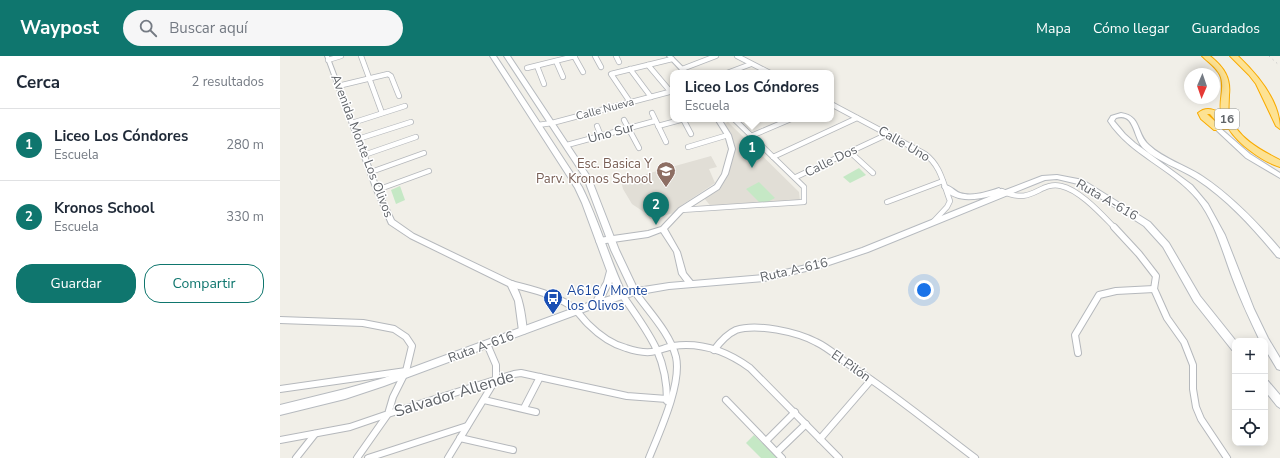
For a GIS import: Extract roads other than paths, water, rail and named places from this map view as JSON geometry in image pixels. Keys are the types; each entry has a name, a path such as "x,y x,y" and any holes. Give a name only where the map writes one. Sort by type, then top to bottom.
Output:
{"highway":[{"name":"16","path":"1206,56 1217,66 1224,76 1226,83 1225,113 1232,128 1246,143 1280,164"},
{"path":"1234,56 1247,68 1260,84 1280,126"},
{"path":"1217,128 1204,117 1202,113 1209,111 1217,114 1233,133 1246,143"}],"main road":[{"path":"493,56 578,187 586,203 611,271 623,296"},
{"path":"507,56 578,162 590,185 611,239 635,292"},
{"path":"1264,338 1246,303 1217,225 1208,208 1196,193 1185,183 1132,145 1113,124 1111,121 1113,118 1120,116 1131,120 1136,125 1140,140 1145,146 1199,177 1229,199 1251,221 1280,255"},
{"path":"1217,128 1248,156 1280,176"},
{"name":"Ruta A-616","path":"280,410 345,394 578,312 596,304 635,292 669,286 764,278 796,272 865,250 1003,192 1037,180 1057,177 1080,182 1147,224 1166,245 1197,299 1232,343"},
{"path":"944,184 954,194 964,198 1003,192"},
{"path":"596,304 608,282 611,271"},
{"path":"1268,346 1280,366"},
{"path":"1268,388 1280,403"}],"street":[{"path":"328,58 342,56"},
{"path":"361,56 382,113"},
{"path":"527,68 574,56 583,72"},
{"path":"595,56 601,67"},
{"path":"616,56 619,62"},
{"path":"686,70 716,56"},
{"path":"737,56 764,70"},
{"name":"Avenida Monte Los Olivos","path":"328,58 377,190 389,218 400,229 511,284"},
{"path":"630,102 611,74 671,58 683,70"},
{"path":"556,61 564,77"},
{"path":"735,70 751,64"},
{"path":"648,65 670,89"},
{"path":"537,66 544,84"},
{"path":"630,69 651,97"},
{"path":"338,86 383,74 390,75 399,96"},
{"name":"Calle Nueva","path":"538,125 552,123 670,92"},
{"path":"352,123 405,106"},
{"name":"Calle Uno","path":"834,106 925,154 934,161 950,201 947,207 932,223"},
{"path":"652,113 666,142"},
{"path":"773,157 857,118"},
{"path":"624,120 630,128 639,148"},
{"name":"Uno Sur","path":"567,145 655,121"},
{"path":"358,139 411,122"},
{"path":"658,126 673,122"},
{"path":"686,122 692,134"},
{"path":"599,241 648,234 664,229 681,210 712,191 721,182 725,174 732,149 728,135 720,122"},
{"path":"681,210 804,202 805,190 796,178 737,122"},
{"path":"752,136 784,122"},
{"path":"597,126 601,136"},
{"name":"Calle Dos","path":"796,178 888,134"},
{"path":"688,147 728,135"},
{"path":"364,155 416,137"},
{"path":"850,152 873,173"},
{"path":"371,172 424,153"},
{"path":"377,190 429,171"},
{"path":"887,202 944,184"},
{"path":"1003,192 1020,197 1053,186 1061,186 1073,190 1115,227 1150,266 1156,276 1154,289 1162,309 1184,342 1193,365 1193,389 1198,413 1227,458"},
{"path":"664,229 677,252 683,274 691,284"},
{"path":"511,284 564,302 578,312 601,335 624,348 646,352 658,351 672,346 691,345 714,350 732,357 750,368 839,458"},
{"path":"511,284 517,294 521,308 523,331"},
{"path":"1078,353 1075,335 1099,295 1116,291 1154,289"},
{"path":"635,292 672,346 676,357 678,370 668,410 649,458"},
{"path":"623,296 658,351 665,371 668,410"},
{"path":"280,320 363,323 394,329 406,337 412,346 406,373 393,397 388,414 350,426 280,440"},
{"name":"El Pilón","path":"714,350 720,341 738,329 756,328 777,330 797,334 817,342 871,380 975,458"},
{"path":"448,458 496,379 496,365 487,344"},
{"path":"280,389 406,373"},
{"name":"Salvador Allende","path":"357,458 388,414 518,373 627,396 667,399"},
{"path":"524,408 540,377"},
{"path":"820,439 871,380"},
{"path":"484,400 536,412"},
{"path":"726,400 780,455 806,424"},
{"path":"766,442 795,412"},
{"path":"368,458 468,426"},
{"path":"296,458 315,434"},
{"path":"460,438 513,450"}],"railway":[{"path":"1269,56 1280,66"}],"place":[{"name":"Liceo Los Cóndores","path":"752,168"},
{"name":"Esc. Basica Y Parv. Kronos School","path":"666,188"},
{"name":"Kronos School","path":"656,225"},
{"name":"A616 / Monte los Olivos","path":"553,315"}]}
